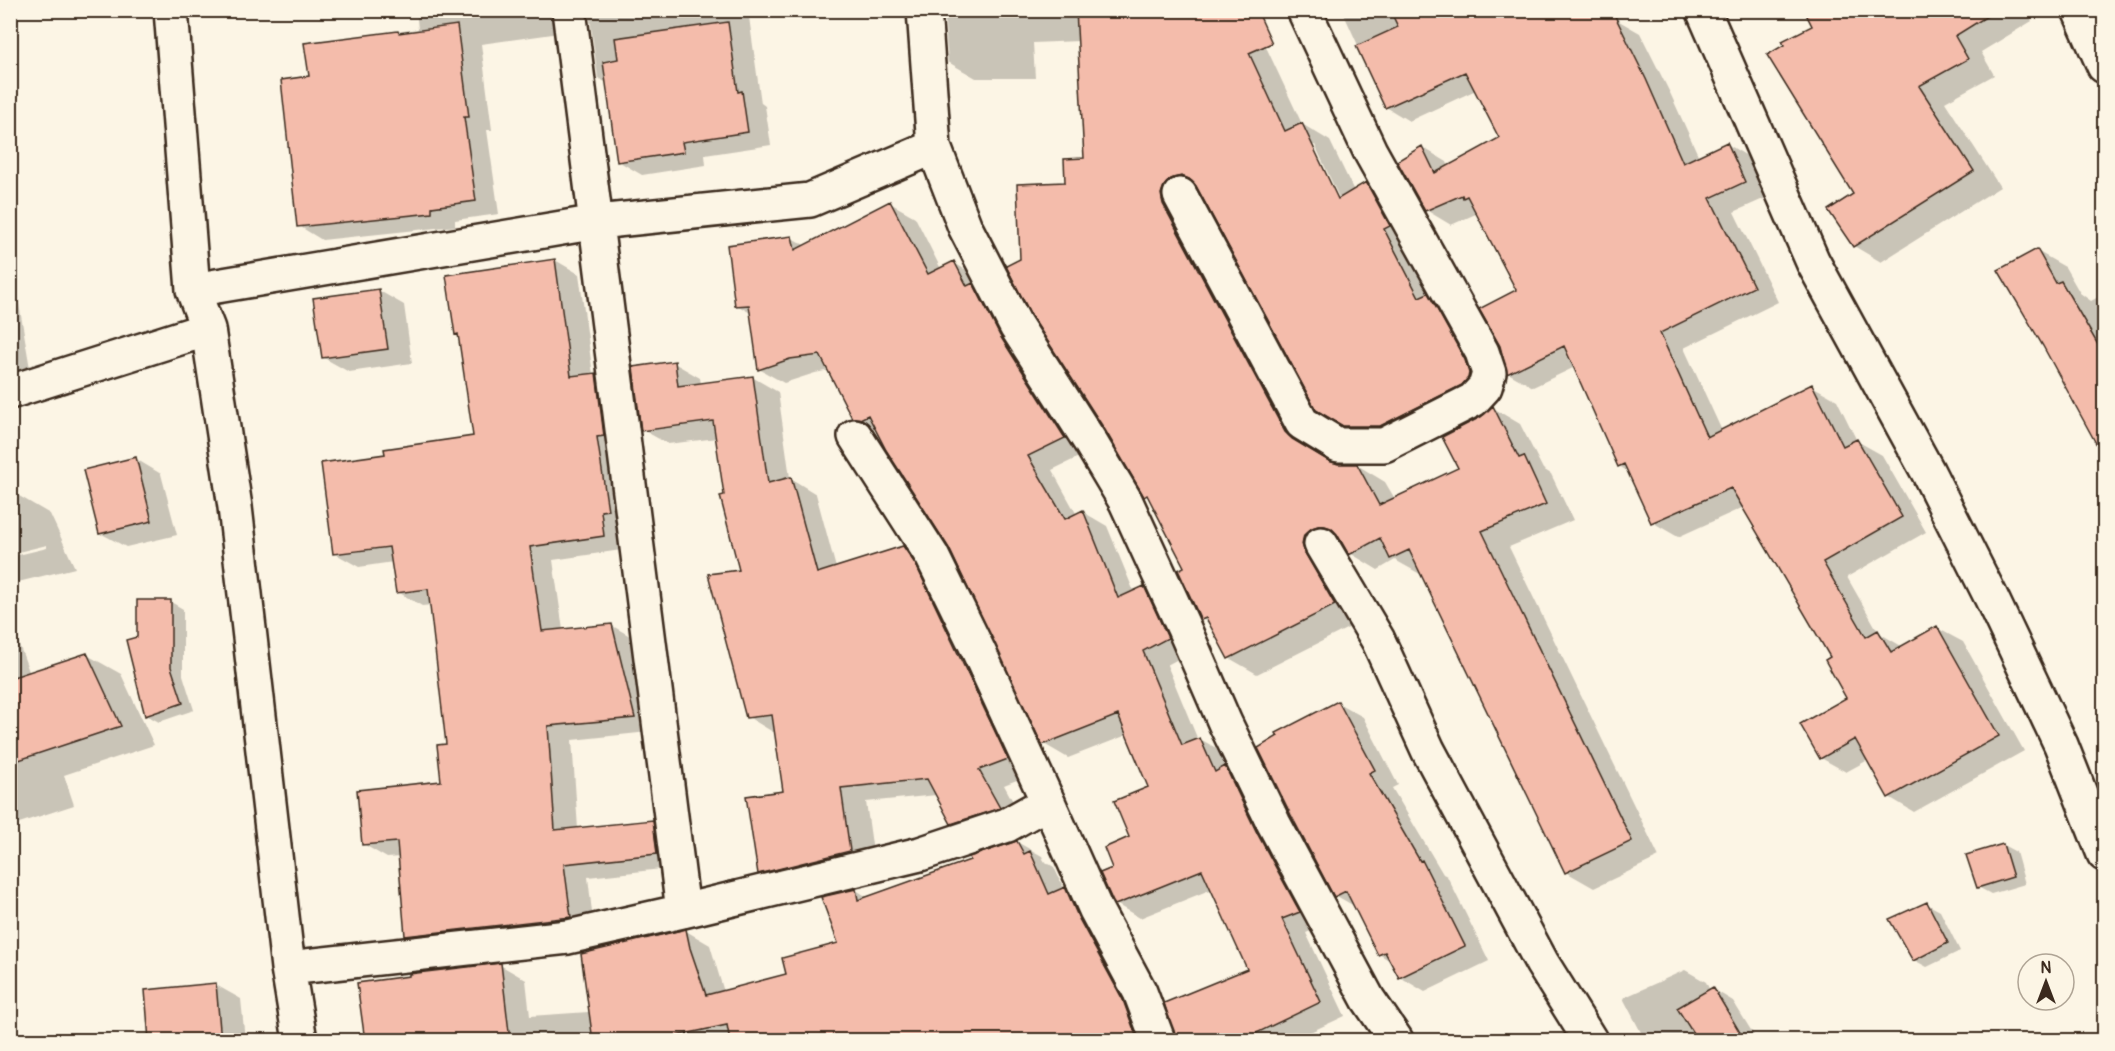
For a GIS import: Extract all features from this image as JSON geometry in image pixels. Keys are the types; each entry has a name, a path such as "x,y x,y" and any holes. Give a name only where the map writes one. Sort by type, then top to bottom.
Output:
{"street":[{"path":"171,10 193,290 208,329 235,507 288,968 300,1041"},
{"path":"569,10 683,911"},
{"path":"924,10 934,147 970,237 1016,326 1126,502 1225,723 1274,824 1368,999 1396,1041"},
{"path":"1180,195 1302,423 1338,445 1384,445 1473,400 1485,387 1489,373 1482,352 1370,151 1304,10"},
{"path":"1703,10 1813,262 1928,472 1991,597 2061,745 2104,854"},
{"path":"2079,10 2104,66"},
{"path":"193,290 597,222 810,200 934,147"},
{"path":"10,392 208,329"},
{"path":"855,435 932,556 1048,802 1095,910 1140,992 1158,1041"},
{"path":"1321,544 1378,640 1428,750 1542,963 1590,1041"},
{"path":"288,968 568,937 920,854 1007,825 1048,802"}],"building":[{"path":"1076,10 1257,10 1272,43 1249,53 1285,131 1302,123 1338,199 1366,182 1390,226 1384,229 1419,297 1428,293 1465,360 1469,373 1468,378 1462,385 1380,426 1343,426 1316,410 1196,186 1189,179 1181,176 1171,179 1164,186 1161,194 1163,204 1285,432 1292,439 1329,461 1338,464 1357,464 1379,505 1458,468 1442,437 1481,417 1493,406 1519,458 1524,456 1546,504 1482,531 1632,841 1565,873 1409,550 1390,559 1380,538 1349,555 1331,528 1321,525 1312,528 1304,535 1302,544 1335,605 1228,659 1206,618 1201,620 1178,570 1184,567 1147,495 1144,497 1105,430 1032,317 1006,266 1020,259 1017,184 1065,182 1064,159 1084,158"},
{"path":"1390,10 1612,10 1683,163 1727,142 1745,182 1710,198 1754,287 1660,333 1707,437 1812,384 1843,446 1857,439 1902,517 1823,562 1866,637 1878,630 1891,652 1937,626 1999,736 1888,798 1855,739 1820,759 1800,724 1846,698 1825,660 1830,657 1731,488 1651,523 1624,464 1618,467 1564,346 1507,374 1500,346 1479,309 1516,290 1467,196 1463,198 1462,195 1425,211 1397,161 1422,146 1435,173 1499,138 1465,72 1385,108 1356,46 1398,27"},
{"path":"1804,10 1997,10 1955,36 1968,59 1919,86 1974,171 1853,247 1828,210 1853,194 1767,55 1784,45 1782,41 1812,26"},
{"path":"728,22 738,92 742,91 748,132 682,142 684,152 617,162 603,62 618,59 615,38"},
{"path":"457,25 469,117 464,117 476,201 432,207 432,213 297,227 281,80 309,76 304,43"},
{"path":"890,201 928,274 954,261 967,286 973,283 1000,336 1065,438 1028,456 1065,519 1083,510 1118,598 1144,586 1168,638 1143,651 1182,745 1200,738 1215,772 1225,766 1257,833 1300,912 1282,919 1321,1002 1240,1041 1176,1041 1164,1003 1247,969 1202,870 1115,905 1100,873 1112,868 1104,848 1129,837 1114,801 1148,787 1118,715 1042,745 949,548 886,450 868,415 860,419 852,418 820,355 790,359 758,370 749,305 735,306 727,245 792,236 795,250"},
{"path":"2037,249 2056,283 2061,281 2104,355 2104,458 2043,346 1998,270"},
{"path":"555,259 571,376 596,373 604,436 597,437 608,510 601,511 604,536 530,547 542,631 612,624 635,718 548,726 555,830 653,820 657,854 564,864 571,917 405,936 397,842 362,845 357,790 441,781 437,745 446,744 428,589 396,593 389,547 333,554 321,463 385,454 384,449 473,436 458,334 455,335 446,275"},
{"path":"379,289 388,349 322,358 313,298"},
{"path":"675,361 678,386 753,376 768,483 791,477 817,573 903,546 916,565 1008,759 979,770 1000,808 951,824 927,779 841,788 850,851 758,874 746,796 783,791 772,715 746,718 708,574 739,570 720,496 724,495 713,421 641,431 633,367"},
{"path":"136,457 152,521 99,534 83,470"},
{"path":"137,600 171,600 171,667 183,703 145,716 126,640 137,637"},
{"path":"87,653 121,726 10,763 10,678"},
{"path":"1338,701 1375,770 1369,773 1420,861 1422,860 1465,946 1399,978 1385,952 1378,955 1346,891 1334,897 1258,748 1278,736 1276,733"},
{"path":"1017,841 1024,854 1030,851 1049,894 1065,887 1079,919 1123,1000 1138,1041 730,1041 727,1025 652,1041 593,1041 581,954 686,929 706,995 786,974 782,958 838,943 821,897 856,889 858,900"},
{"path":"2003,844 2013,877 1977,888 1966,855"},
{"path":"1927,902 1948,943 1913,961 1889,919"},
{"path":"501,963 510,1041 365,1041 357,983"},
{"path":"216,983 221,1041 149,1041 145,990"},
{"path":"1713,987 1745,1041 1698,1041 1677,1008"}]}
